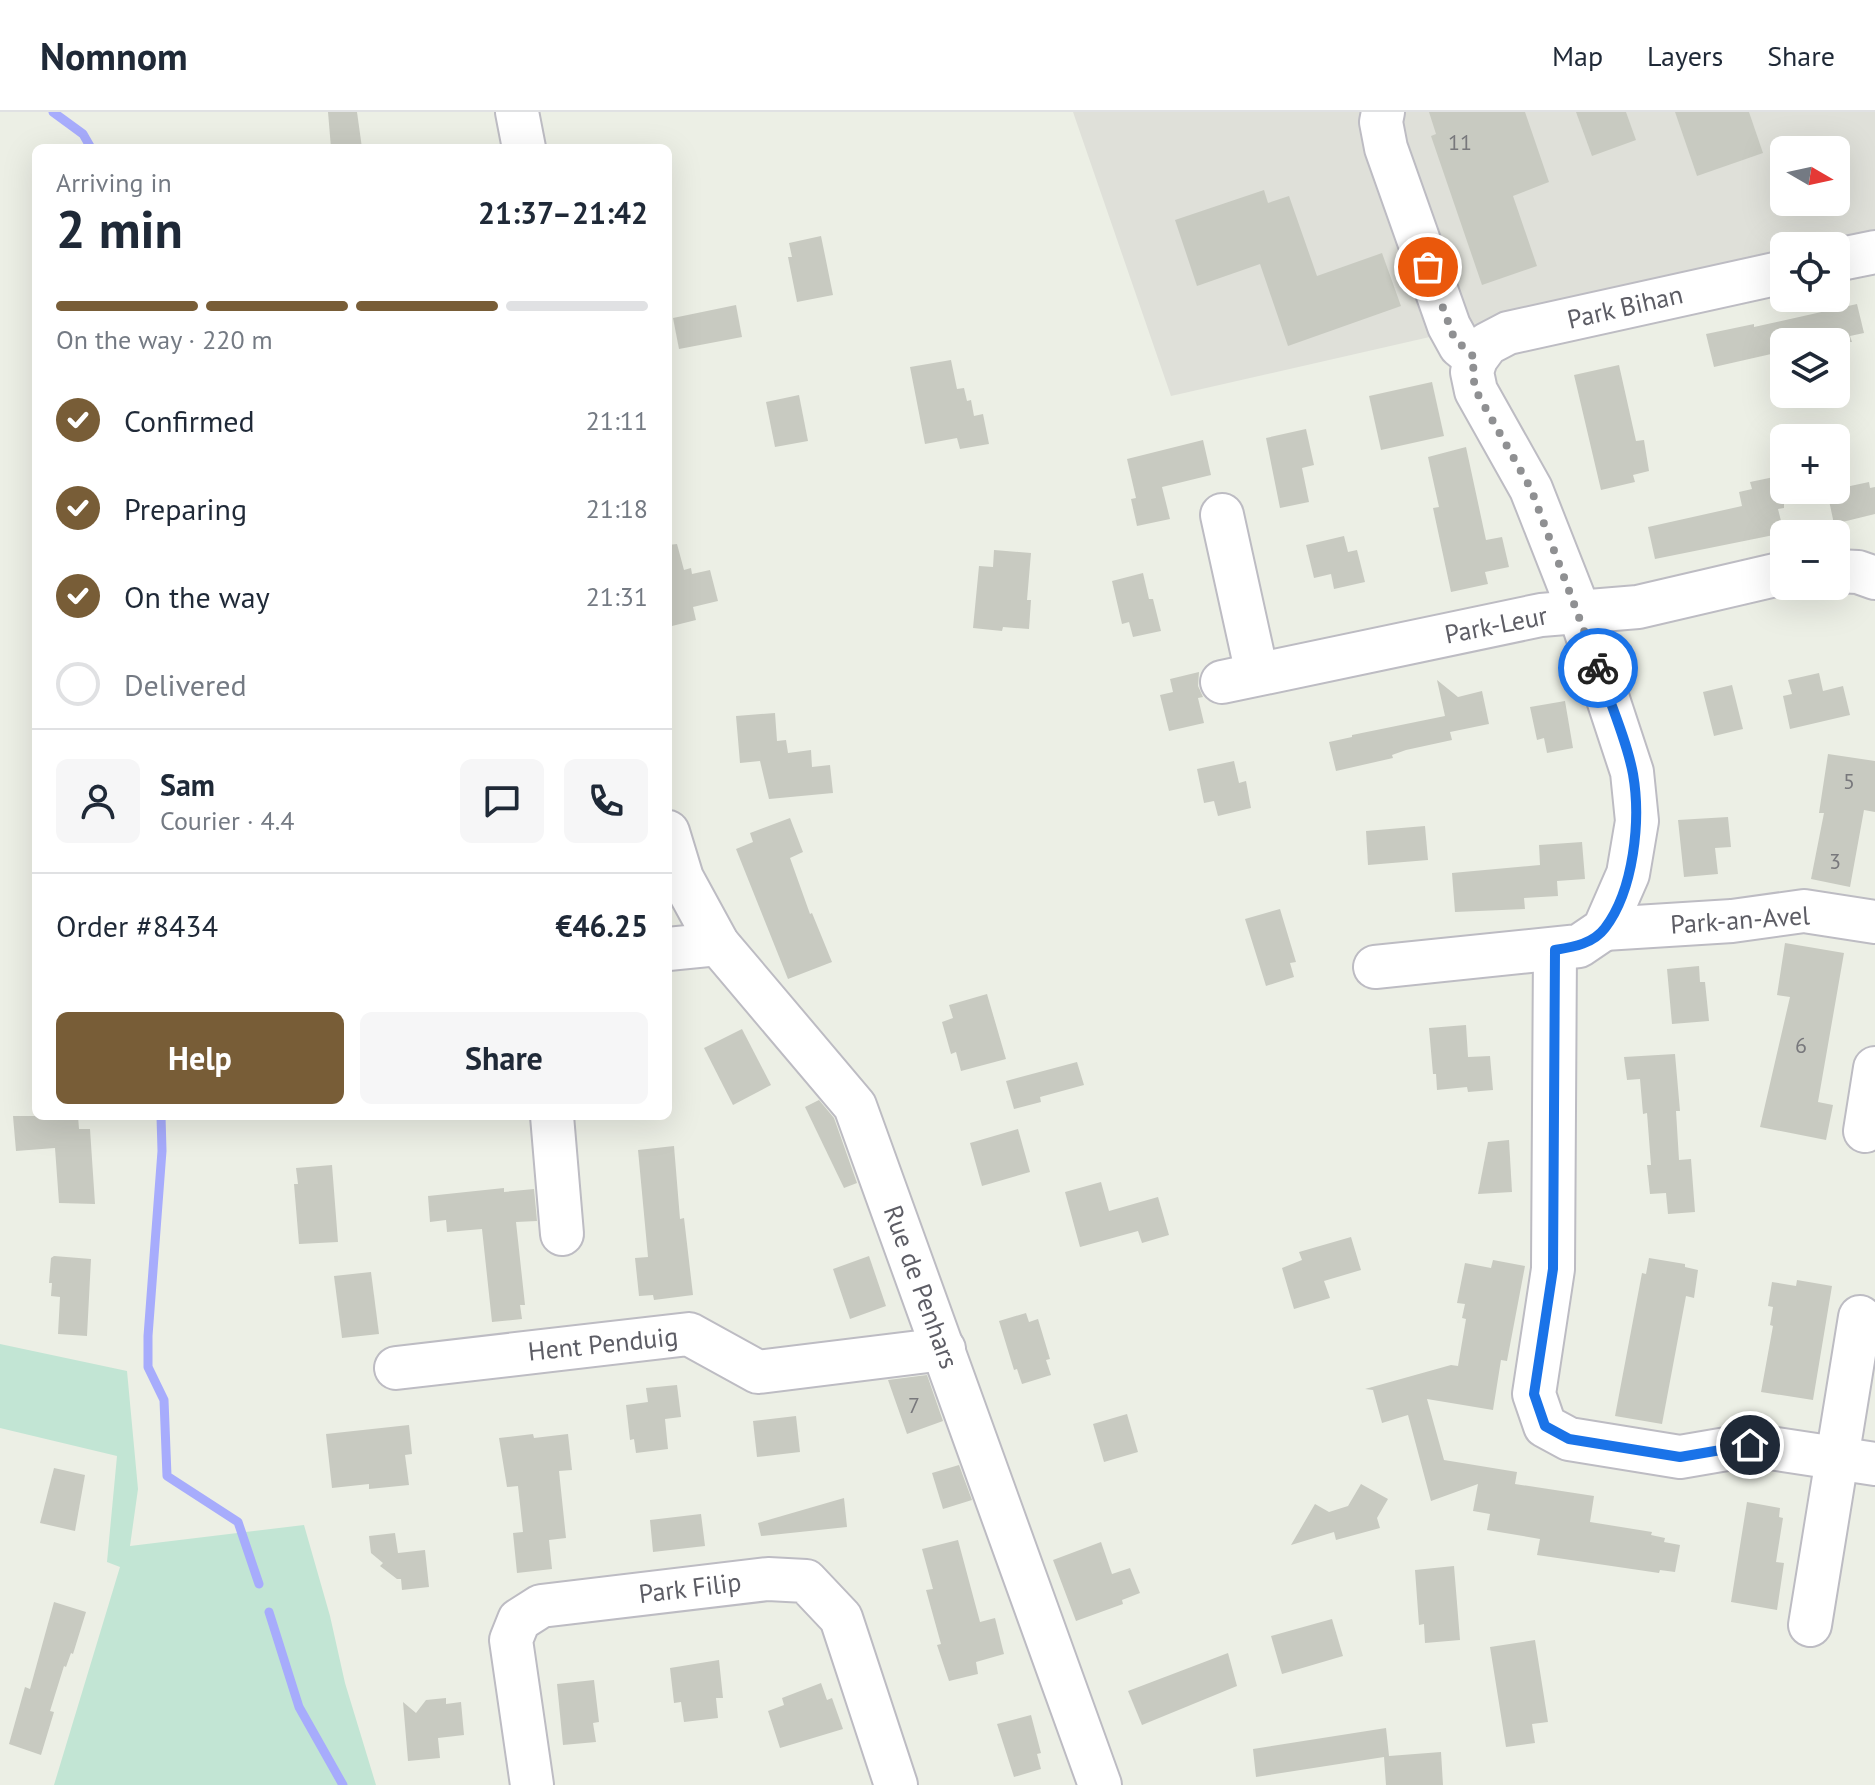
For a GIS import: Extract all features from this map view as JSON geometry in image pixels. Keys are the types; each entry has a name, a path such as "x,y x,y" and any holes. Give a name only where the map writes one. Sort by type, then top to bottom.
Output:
{"street":[{"path":"517,112 523,144"},
{"path":"1375,967 1579,946 1604,929 1628,874 1637,821 1632,772 1579,611 1531,489 1476,391 1472,372 1476,359 1460,346 1449,326 1386,148 1381,122 1383,112"},
{"path":"1850,257 1875,252"},
{"name":"Park Bihan","path":"1476,359 1487,344 1508,333 1770,275"},
{"name":"Park-Leur","path":"1222,515 1239,678 1541,615 1638,607 1770,576"},
{"path":"1850,572 1875,578"},
{"name":"Rue de Penhars","path":"672,845 682,878 718,944 855,1106 1100,1785"},
{"name":"Park-an-Avel","path":"1604,929 1732,921 1804,911 1875,922"},
{"path":"672,949 718,944"},
{"path":"1555,950 1553,1269 1534,1394 1545,1426 1569,1439 1680,1457 1750,1445 1856,1460"},
{"path":"1865,1131 1875,1068"},
{"path":"552,1120 562,1234"},
{"path":"1810,1625 1856,1460 1860,1317"},
{"name":"Hent Penduig","path":"396,1368 689,1334 758,1372 944,1349"},
{"name":"Park Filip","path":"532,1785 511,1640 519,1620 541,1606 768,1579 806,1581 841,1618 896,1785"}],"shaded area":[{"path":"1073,112 1875,112 1875,235 1850,241 1850,232 1770,232 1770,259 1171,396"}],"green space":[{"path":"0,1344 127,1371 138,1489 130,1546 304,1525 345,1683 376,1785 54,1785 120,1567 107,1562 117,1456 0,1428"}],"building":[{"path":"328,112 357,112 361,144 331,144"},
{"path":"1429,112 1525,112 1549,182 1513,196 1537,266 1482,285 1431,136 1436,134"},
{"path":"1576,112 1626,112 1636,140 1592,156"},
{"path":"1675,112 1749,112 1763,153 1697,176"},
{"path":"1264,190 1268,203 1289,196 1317,276 1382,253 1401,306 1288,346 1260,264 1197,286 1175,220"},
{"path":"821,236 833,295 797,302 788,257 792,257 789,243"},
{"path":"1857,304 1864,333 1850,336 1850,328 1770,328 1770,354 1714,367 1706,334 1821,312 1850,312 1850,306"},
{"path":"736,305 742,337 679,349 673,318"},
{"path":"951,360 957,389 964,388 967,401 971,400 974,416 983,414 989,444 960,449 957,438 925,444 910,367"},
{"path":"1619,365 1636,441 1644,440 1649,471 1633,475 1635,482 1601,490 1574,375"},
{"path":"1432,382 1444,436 1381,450 1369,396"},
{"path":"799,395 808,441 775,447 766,402"},
{"path":"1306,429 1314,465 1302,468 1309,502 1280,508 1266,438"},
{"path":"1203,440 1211,475 1162,487 1170,519 1137,526 1131,499 1136,498 1127,459"},
{"path":"1466,447 1486,540 1502,537 1509,567 1485,572 1488,584 1451,592 1433,508 1439,507 1428,457"},
{"path":"1770,478 1770,504 1784,504 1784,508 1778,509 1781,520 1770,520 1770,536 1655,559 1648,527 1742,506 1739,492 1752,489 1750,482"},
{"path":"1869,482 1870,488 1875,487 1875,514 1850,520 1833,520 1830,504 1850,504 1850,486"},
{"path":"1344,536 1348,552 1357,550 1365,582 1334,589 1331,574 1314,578 1306,545"},
{"path":"677,544 684,570 691,568 692,574 710,570 718,601 693,607 696,620 672,626 672,545"},
{"path":"994,550 1031,553 1027,600 1031,600 1029,629 1003,627 1002,631 973,628 979,566 993,567"},
{"path":"1143,573 1161,631 1133,637 1129,622 1122,624 1112,581"},
{"path":"1199,672 1198,686 1203,697 1198,698 1204,723 1169,731 1160,695 1173,692 1170,679"},
{"path":"1819,673 1823,691 1843,686 1850,715 1790,729 1783,696 1792,694 1788,680"},
{"path":"1437,680 1458,697 1482,691 1489,724 1450,732 1452,740 1336,771 1329,742 1445,716"},
{"path":"1732,685 1743,729 1714,736 1703,692"},
{"path":"1565,701 1573,748 1547,753 1544,738 1537,740 1530,707"},
{"path":"775,713 777,741 786,740 788,753 811,750 812,767 830,765 833,793 769,799 760,761 740,763 736,716"},
{"path":"1828,754 1875,761 1875,812 1864,810 1850,887 1811,879 1824,813 1819,813"},
{"path":"1234,761 1239,783 1246,781 1251,808 1218,816 1214,801 1204,803 1197,769"},
{"path":"1728,817 1731,847 1715,848 1718,874 1684,877 1678,820"},
{"path":"790,818 803,852 790,858 810,914 832,962 788,979 736,849 753,842 750,833"},
{"path":"1425,826 1428,860 1368,865 1366,831"},
{"path":"1582,842 1585,879 1557,881 1558,896 1524,898 1525,909 1455,912 1452,873 1540,865 1539,845"},
{"path":"1280,909 1296,962 1290,963 1294,977 1266,986 1245,919"},
{"path":"1785,943 1844,953 1818,1102 1833,1105 1826,1140 1760,1127 1790,997 1777,995"},
{"path":"1699,966 1700,982 1705,982 1709,1021 1672,1024 1667,969"},
{"path":"987,994 1006,1059 961,1071 956,1052 951,1054 942,1022 953,1018 949,1005"},
{"path":"1466,1025 1468,1057 1490,1056 1493,1090 1468,1092 1467,1087 1437,1090 1429,1028"},
{"path":"742,1029 771,1085 733,1105 704,1048"},
{"path":"1675,1054 1680,1111 1676,1111 1679,1160 1691,1159 1695,1212 1668,1214 1666,1193 1650,1194 1647,1113 1643,1114 1640,1079 1627,1080 1624,1057"},
{"path":"1077,1062 1084,1085 1040,1097 1041,1102 1014,1109 1006,1081"},
{"path":"819,1100 834,1118 857,1183 844,1188 805,1107"},
{"path":"13,1116 32,1116 32,1120 78,1120 79,1129 90,1129 95,1204 59,1203 55,1148 16,1151"},
{"path":"1018,1129 1030,1172 982,1186 970,1143"},
{"path":"1509,1140 1512,1192 1478,1194 1488,1142"},
{"path":"674,1146 680,1219 684,1218 693,1295 654,1300 653,1295 639,1296 635,1258 648,1257 638,1150"},
{"path":"332,1165 338,1242 299,1244 294,1184 298,1184 296,1168"},
{"path":"1101,1182 1109,1211 1158,1197 1169,1235 1142,1243 1138,1231 1080,1247 1065,1192"},
{"path":"504,1188 504,1192 534,1189 537,1221 516,1222 525,1305 520,1305 522,1319 492,1322 482,1229 447,1232 446,1220 430,1222 428,1196"},
{"path":"1351,1237 1361,1270 1324,1281 1330,1298 1294,1309 1282,1268 1302,1260 1299,1252"},
{"path":"869,1256 886,1306 850,1319 833,1269"},
{"path":"51,1258 91,1259 87,1336 58,1334 60,1297 51,1296 52,1283 49,1283"},
{"path":"1649,1258 1685,1264 1685,1267 1698,1270 1694,1298 1686,1296 1662,1424 1615,1416 1642,1273 1646,1274"},
{"path":"1493,1260 1525,1266 1507,1361 1501,1360 1493,1410 1427,1399 1444,1460 1517,1472 1515,1484 1594,1496 1590,1522 1652,1532 1651,1535 1665,1538 1664,1542 1680,1545 1675,1572 1660,1570 1659,1573 1537,1555 1540,1539 1487,1530 1490,1514 1473,1511 1478,1484 1431,1501 1408,1415 1382,1423 1373,1390 1365,1389 1451,1365 1458,1366 1466,1319 1462,1318 1465,1304 1457,1303 1465,1263 1491,1268"},
{"path":"371,1272 379,1334 342,1338 334,1276"},
{"path":"1797,1280 1832,1286 1813,1400 1761,1392 1773,1326 1770,1325 1773,1307 1768,1306 1772,1282 1796,1286"},
{"path":"1026,1313 1029,1322 1038,1319 1050,1359 1046,1360 1051,1375 1022,1384 1017,1369 1014,1370 999,1321"},
{"path":"927,1375 943,1421 907,1434 888,1380"},
{"path":"677,1385 681,1417 665,1419 668,1449 636,1453 634,1439 630,1440 626,1405 648,1402 646,1388"},
{"path":"1127,1414 1138,1452 1104,1462 1093,1424"},
{"path":"796,1416 800,1452 757,1457 753,1421"},
{"path":"409,1425 412,1454 405,1455 409,1485 369,1489 369,1484 332,1488 326,1434"},
{"path":"533,1434 534,1438 568,1434 572,1470 559,1471 566,1538 549,1540 552,1569 517,1573 513,1533 523,1532 518,1486 507,1487 499,1438"},
{"path":"959,1465 972,1500 943,1509 932,1473"},
{"path":"54,1468 85,1475 75,1531 40,1523"},
{"path":"1361,1484 1388,1499 1377,1518 1380,1528 1336,1540 1334,1532 1291,1545 1315,1504 1329,1512 1348,1506"},
{"path":"844,1498 847,1527 761,1536 758,1523"},
{"path":"1747,1502 1780,1508 1779,1517 1783,1518 1776,1562 1784,1563 1777,1610 1731,1602"},
{"path":"701,1514 705,1546 653,1552 650,1520"},
{"path":"395,1533 398,1553 425,1550 429,1587 402,1590 401,1579 380,1566 383,1563 371,1553 369,1536"},
{"path":"958,1540 980,1622 995,1618 1004,1654 976,1662 978,1674 949,1681 937,1645 941,1644 926,1590 933,1589 922,1549"},
{"path":"1101,1542 1112,1574 1130,1568 1140,1593 1122,1600 1123,1604 1076,1621 1053,1560"},
{"path":"1454,1566 1460,1640 1425,1643 1424,1624 1419,1625 1415,1570"},
{"path":"54,1602 86,1612 73,1654 64,1666 41,1755 9,1744 25,1687 30,1689"},
{"path":"1332,1619 1343,1656 1282,1674 1271,1636"},
{"path":"1535,1640 1548,1722 1532,1724 1535,1743 1506,1747 1490,1647"},
{"path":"1228,1653 1237,1686 1142,1725 1128,1691"},
{"path":"719,1660 723,1698 716,1698 718,1718 684,1722 681,1702 674,1703 670,1668"},
{"path":"594,1680 599,1722 593,1723 596,1742 563,1745 557,1684"},
{"path":"821,1683 827,1700 832,1698 843,1729 780,1748 768,1711 784,1705 782,1698"},
{"path":"446,1698 446,1704 461,1702 464,1735 438,1738 440,1758 408,1761 403,1702 416,1713 426,1700"},
{"path":"1031,1715 1041,1753 1037,1754 1041,1769 1014,1777 997,1724"},
{"path":"1386,1728 1389,1756 1441,1752 1443,1785 1386,1785 1384,1757 1256,1777 1253,1749"}],"waterway":[{"path":"53,112 83,134 89,144"},
{"path":"161,1120 162,1151 148,1367 164,1400 167,1476 238,1522 259,1584"},
{"path":"269,1612 299,1707 343,1785"}],"way so far":[{"path":"1428,267 1454,338 1476,359 1472,372 1476,391 1531,489 1598,668"}],"route":[{"path":"1598,668 1632,772 1637,821 1628,874 1604,929 1579,946 1555,950 1553,1269 1534,1394 1545,1426 1569,1439 1680,1457 1750,1445"}]}
